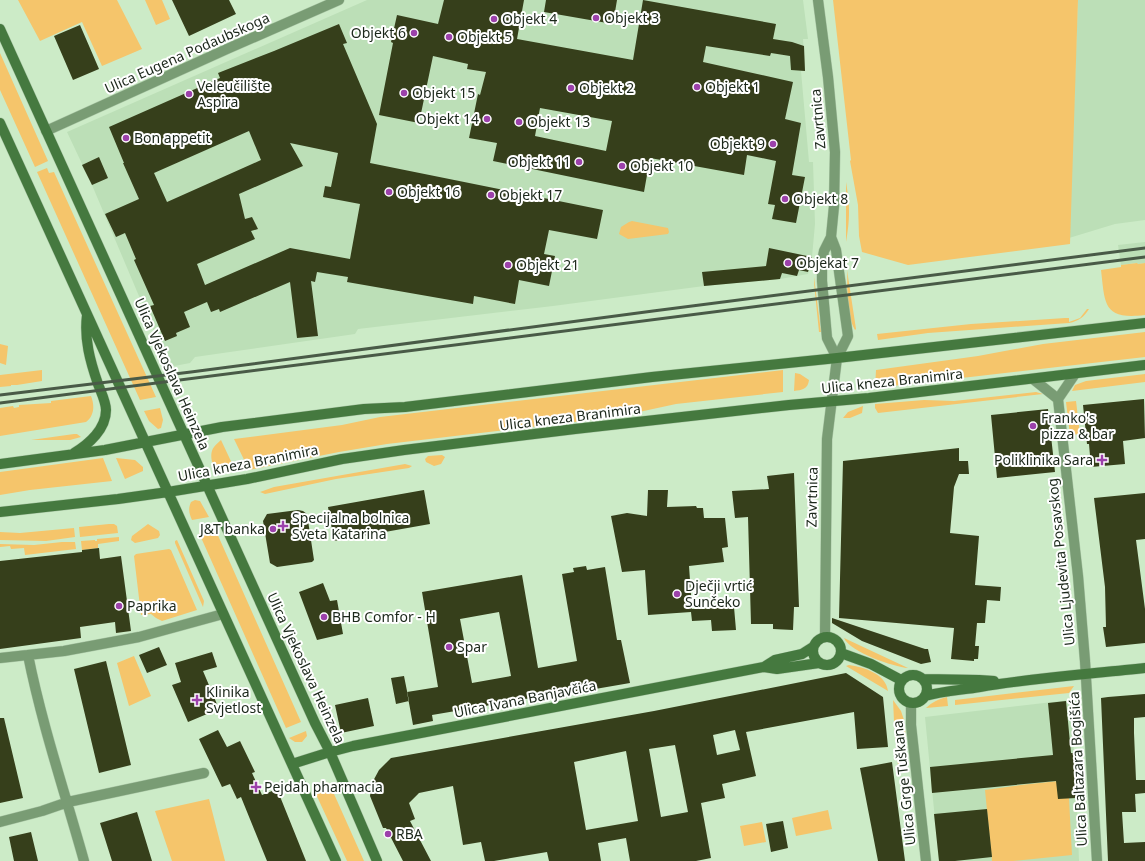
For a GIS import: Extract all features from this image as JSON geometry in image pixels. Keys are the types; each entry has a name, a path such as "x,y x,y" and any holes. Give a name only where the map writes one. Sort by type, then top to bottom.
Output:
{"main road":[{"name":"Ulica Vjekoslava Heinzela","path":"0,29 315,723 330,752 377,861"},
{"path":"0,123 87,313 144,443 168,492 336,861"},
{"path":"71,455 83,448 91,440 102,425 106,410 90,359 85,326 87,313"},
{"name":"Ulica kneza Branimira","path":"0,464 105,450 222,427 364,409 405,407 645,378 1145,323"},
{"name":"Ulica kneza Branimira","path":"0,512 96,502 208,486 342,459 404,450 575,429 832,402 1145,365"},
{"path":"825,636 832,637 838,641 841,649 839,658 832,664 819,663 813,655 813,647 819,639 825,636"},
{"name":"Ulica Ivana Banjavčića","path":"764,667 775,660 802,654 813,647"},
{"path":"841,654 871,664 901,680"},
{"name":"Ulica Ivana Banjavčića","path":"292,764 353,746 764,667 777,669 819,663"},
{"path":"1004,683 979,680 924,679 918,675 911,674 901,680 899,685 899,693 905,701 911,703 918,702 925,696 938,692 1004,683 1145,668"},
{"path":"924,679 927,687 925,696"}],"street":[{"name":"Ulica Eugena Podaubskoga","path":"46,131 339,0"},
{"name":"Zavrtnica","path":"818,0 828,77 835,152 834,206 831,237 824,251 822,262 822,281 827,338 837,358"},
{"name":"Zavrtnica","path":"825,636 827,452 837,358 848,336 836,250 831,237"},
{"path":"1033,379 1058,399 1075,374"},
{"name":"Ulica Ljudevita Posavskog","path":"1058,399 1078,576 1086,675"},
{"path":"0,658 64,651 139,637 223,614"},
{"path":"28,655 33,680 84,861"},
{"name":"Ulica Baltazara Bogišića","path":"1086,675 1097,861"},
{"name":"Ulica Grge Tuškana","path":"911,703 911,725 926,861"},
{"path":"0,822 42,811 68,802 204,774"}],"shaded area":[{"path":"18,0 117,0 142,49 102,66 82,22 40,41"},
{"path":"145,0 162,0 170,19 156,25"},
{"path":"367,0 803,0 808,39 803,39 805,71 801,71 809,162 813,162 815,224 812,257 808,274 780,279 704,286 553,306 358,329 355,334 195,357 190,363 169,367 92,185 67,132"},
{"path":"833,0 1078,0 1070,244 908,265 862,252 859,236 858,205 850,161"},
{"path":"1078,0 1145,0 1145,220 1115,224 1069,238"},
{"path":"0,53 48,161 35,167 0,90"},
{"path":"47,168 49,173 54,172 156,397 140,400 37,172"},
{"path":"846,182 849,212 846,242"},
{"path":"632,221 668,228 669,232 668,234 628,239 619,234 621,227"},
{"path":"1145,242 1145,263 1121,265 1118,245"},
{"path":"1137,263 1145,263 1145,315 1121,315 1114,312 1109,307 1104,292 1101,270"},
{"path":"847,270 856,329 855,330 848,309"},
{"path":"814,277 821,332 819,332"},
{"path":"1087,309 1089,309 1081,318 1069,323 928,333 878,340 877,334 971,324 1065,318 1069,318 1069,322 1080,318"},
{"path":"1145,332 1145,357 875,388 876,370 978,356 1043,344"},
{"path":"0,344 8,346 6,365 0,363"},
{"path":"42,370 42,381 0,387 0,375"},
{"path":"783,370 783,392 676,404 600,419 387,444 249,470 234,439 342,425 380,417"},
{"path":"795,373 800,374 809,380 804,388 794,391"},
{"path":"1145,374 1145,382 1072,391 1075,385 1086,381"},
{"path":"1036,392 1043,394 878,413 875,408 875,404 924,400 954,401"},
{"path":"91,396 93,410 91,417 86,422 0,436 0,408 13,406 14,408 19,407 19,405 51,403 51,401"},
{"path":"1076,401 1080,434 1070,435 1066,402"},
{"path":"863,406 862,413 850,418 843,418 848,412"},
{"path":"160,408 163,420 161,428 158,429 149,421 144,411"},
{"path":"74,434 81,437 70,440 31,440"},
{"path":"221,440 236,472 221,471 214,466 211,456 212,450"},
{"path":"442,455 445,457 441,464 434,466 426,462 425,459 428,456"},
{"path":"103,458 112,481 30,490 0,495 0,472"},
{"path":"116,458 135,460 143,467 143,471 125,479"},
{"path":"405,464 412,466 409,468 336,479 265,494 260,492 274,487"},
{"path":"195,500 200,501 209,517 192,520 189,507 191,502"},
{"path":"114,524 117,526 118,533 80,537 79,527"},
{"path":"148,524 159,531 160,535 158,538 135,543 131,540 132,536"},
{"path":"74,528 75,537 46,541 0,540 0,532 20,533"},
{"path":"216,531 301,722 286,728 199,533"},
{"path":"119,537 119,541 98,544 98,548 82,550 81,541 97,541 97,539"},
{"path":"177,540 204,601 203,607 175,543"},
{"path":"75,542 76,549 25,555 24,548 11,549 10,546 0,547 0,544 34,545"},
{"path":"169,549 171,550 197,610 162,621 151,614 141,615 134,556 136,554"},
{"path":"844,638 908,668 893,665 873,658 855,648"},
{"path":"134,656 151,696 129,706 117,663"},
{"path":"849,665 873,672 879,676 886,685 888,691 846,666"},
{"path":"1074,686 1069,693 955,705 955,700"},
{"path":"947,697 948,706 926,708 936,701"},
{"path":"893,700 901,711 904,720 894,721"},
{"path":"1070,700 1076,780 1079,861 939,861 925,717"},
{"path":"905,729 907,759 898,765 895,730"},
{"path":"306,731 307,736 302,742 295,742 289,738"},
{"path":"1068,780 1072,855 1013,861 992,861 985,790"},
{"path":"324,782 329,783 364,861 347,861 314,790 315,786"},
{"path":"209,799 225,861 172,861 155,811"},
{"path":"828,810 832,829 796,836 792,818"},
{"path":"762,822 766,842 744,846 740,826"}],"building":[{"path":"172,0 229,0 236,14 189,36"},
{"path":"444,0 524,0 517,39 633,60 643,0 776,24 773,39 792,42 804,46 805,71 791,70 790,56 771,53 770,56 706,46 703,62 793,82 785,119 801,123 792,175 805,177 796,223 772,219 775,205 768,204 776,161 747,155 744,175 650,158 644,192 493,161 497,143 469,138 478,94 480,95 486,72 467,69 468,64 433,56 419,123 379,115 397,15 438,24","holes":["540,108 612,121 606,151 535,136"]},
{"name":"Objekt 3","path":"546,0 617,0 613,24 544,12"},
{"path":"339,24 347,43 343,44 377,124 370,163 603,210 597,239 549,230 544,254 555,256 549,286 519,280 515,304 474,296 473,304 347,282 348,277 317,272 315,282 311,281 318,336 297,338 290,282 220,312 219,309 211,312 207,302 184,312 190,327 176,333 177,336 165,341 150,306 154,305 134,260 136,259 125,233 116,237 105,214 139,199 109,127 220,78 218,73","holes":["249,131 261,160 167,202 154,173","290,143 338,153 331,187 325,186 323,197 360,204 350,259 290,248 205,285 197,264 255,239 251,231 258,229 252,217 245,219 239,194 303,166"]},
{"path":"80,25 99,69 73,80 54,36"},
{"path":"99,157 108,178 92,185 82,165"},
{"path":"769,248 812,257 808,272 799,270 797,276 782,273 780,279 704,286 702,272 766,266"},
{"path":"1144,399 1145,438 1123,441 1125,464 1091,467 1083,405"},
{"path":"1048,409 1055,472 997,478 991,415"},
{"path":"959,448 959,461 968,461 969,474 959,474 954,487 950,533 979,536 975,585 1001,587 1000,601 987,600 985,623 977,623 975,646 979,646 978,659 974,659 974,661 951,659 954,628 839,618 843,461"},
{"path":"794,473 799,607 794,607 793,630 773,629 773,624 751,624 748,517 735,518 732,491 769,489 767,476"},
{"path":"424,490 430,524 334,541 328,507"},
{"path":"648,490 668,490 667,507 696,506 697,508 703,508 704,518 725,518 728,547 722,548 724,562 689,566 692,609 734,607 736,630 712,631 711,620 692,621 691,612 648,615 645,570 622,572 611,516 627,513 647,516"},
{"path":"1145,493 1145,539 1136,540 1145,609 1145,643 1106,647 1103,627 1106,627 1105,587 1094,498"},
{"path":"298,510 307,514 314,560 312,562 277,567 270,563 263,521 267,514"},
{"path":"99,548 100,559 121,556 131,631 116,633 115,622 80,627 81,638 0,649 0,561 82,552 82,550"},
{"path":"586,566 587,570 605,567 617,640 621,640 630,683 432,715 433,721 413,725 407,692 438,687 422,592 522,575 538,668 577,661 562,574 574,572 573,568","holes":["499,612 511,676 472,683 460,619"]},
{"name":"BHB Comfor - H","path":"323,583 330,601 337,600 343,634 317,640 299,592"},
{"path":"832,618 928,649 931,662 921,664 862,641 832,623"},
{"path":"159,647 167,665 147,673 139,655"},
{"name":"Klinika Svjetlost","path":"212,652 217,667 203,671 219,709 188,722 172,685 181,682 175,663"},
{"path":"106,661 131,765 99,773 74,669"},
{"path":"846,673 883,697 888,747 857,749 854,712 746,732 756,776 722,784 725,798 701,803 711,858 696,861 630,861 626,838 598,843 601,861 549,861 547,852 494,861 485,861 481,842 463,845 453,786 419,793 409,803 415,819 410,821 431,861 403,861 386,828 383,828 370,796 372,783 379,770 391,758 654,711","holes":["735,730 740,750 717,755 713,735","675,745 688,812 661,817 649,749","626,751 638,821 586,830 574,762"]},
{"path":"404,676 409,701 396,704 391,678"},
{"path":"1145,694 1145,717 1134,718 1134,733 1136,780 1145,780 1145,793 1135,794 1136,812 1122,812 1124,843 1145,842 1145,861 1108,861 1101,698"},
{"path":"368,698 374,726 341,733 335,705"},
{"path":"1066,701 1071,753 1074,753 1076,798 1058,799 1056,781 932,793 930,767 1053,755 1048,703"},
{"path":"0,718 4,718 23,798 0,803"},
{"path":"218,730 227,747 240,741 255,772 252,773 262,795 277,789 306,861 267,861 241,797 237,799 230,784 222,787 199,739"},
{"path":"892,762 905,861 878,861 860,768"},
{"path":"987,809 992,857 955,861 939,861 934,814"},
{"path":"137,812 152,861 112,861 100,823"},
{"path":"783,821 788,848 771,852 766,824"},
{"path":"31,832 38,861 14,861 9,837"}],"railway":[{"path":"0,395 191,372 1145,248"},
{"path":"0,403 1145,257"}],"place":[{"name":"Objekt 3","path":"596,18"},
{"name":"Objekt 4","path":"494,19"},
{"name":"Objekt 6","path":"414,33"},
{"name":"Objekt 5","path":"449,37"},
{"name":"Objekt 1","path":"697,87"},
{"name":"Objekt 2","path":"571,88"},
{"name":"Objekt 15","path":"404,93"},
{"name":"Veleučilište Aspira","path":"189,94"},
{"name":"Objekt 14","path":"487,119"},
{"name":"Objekt 13","path":"519,122"},
{"name":"Bon appetit","path":"126,138"},
{"name":"Objekt 9","path":"773,144"},
{"name":"Objekt 11","path":"579,162"},
{"name":"Objekt 10","path":"622,166"},
{"name":"Objekt 16","path":"389,192"},
{"name":"Objekt 17","path":"491,195"},
{"name":"Objekt 8","path":"785,199"},
{"name":"Objekat 7","path":"788,263"},
{"name":"Objekt 21","path":"508,265"},
{"name":"Franko's pizza & bar","path":"1033,426"},
{"name":"Poliklinika Sara","path":"1102,460"},
{"name":"Specijalna bolnica Sveta Katarina","path":"283,526"},
{"name":"J&T banka","path":"273,529"},
{"name":"Dječji vrtić Sunčeko","path":"677,594"},
{"name":"Paprika","path":"119,606"},
{"name":"BHB Comfor - H","path":"324,617"},
{"name":"Spar","path":"449,647"},
{"name":"Klinika Svjetlost","path":"197,700"},
{"name":"Pejdah pharmacia","path":"256,787"},
{"name":"RBA","path":"388,834"}]}
